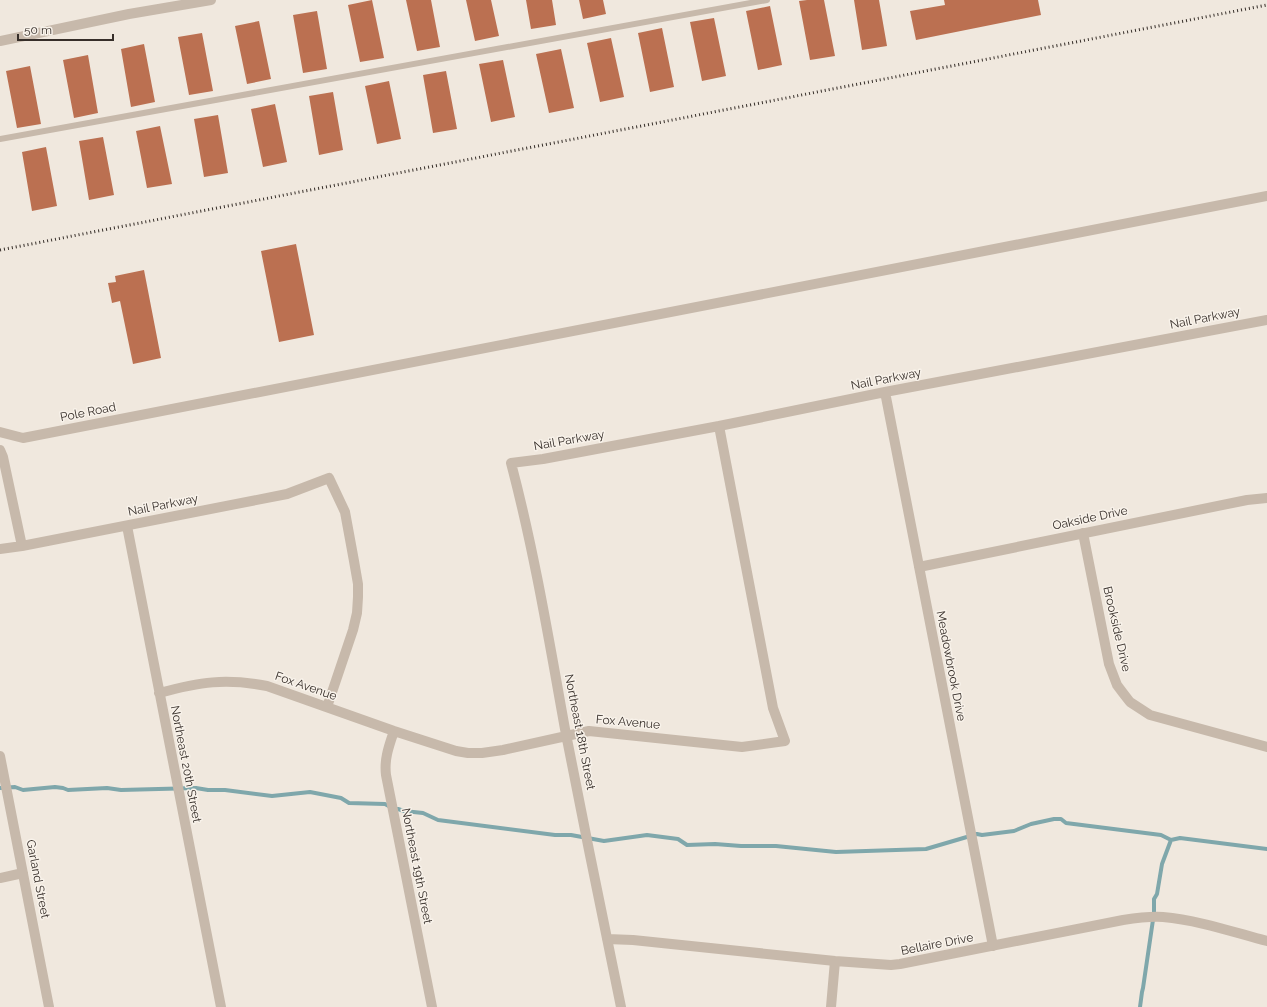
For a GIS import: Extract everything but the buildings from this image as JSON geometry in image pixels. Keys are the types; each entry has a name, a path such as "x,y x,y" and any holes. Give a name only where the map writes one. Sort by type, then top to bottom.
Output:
{"street":[{"path":"0,41 129,14 211,0"},
{"name":"Pole Road","path":"0,432 23,438 1267,196"},
{"name":"Nail Parkway","path":"511,463 543,459 719,426 885,392 1267,320"},
{"name":"Meadowbrook Drive","path":"885,392 992,946"},
{"name":"Fox Avenue","path":"159,693 200,683 232,681 248,682 267,686 394,731 456,751 468,753 503,750 589,731 742,747 785,741 773,708 719,426"},
{"path":"0,450 3,457 22,546"},
{"name":"Northeast 18th Street","path":"511,463 534,561 585,830 621,1007"},
{"name":"Nail Parkway","path":"0,549 127,526 287,494 329,478 345,512 358,584 358,597 357,613 353,630 327,707"},
{"name":"Oakside Drive","path":"919,568 1083,533 1239,502 1267,498"},
{"name":"Northeast 20th Street","path":"127,526 221,1007"},
{"name":"Brookside Drive","path":"1083,533 1109,664 1117,684 1130,702 1150,715 1267,747"},
{"name":"Northeast 19th Street","path":"394,731 385,766 390,798 432,1007"},
{"name":"Garland Street","path":"0,756 49,1007"},
{"path":"0,878 23,873"},
{"name":"Bellaire Drive","path":"607,939 890,965 1133,919 1162,917 1198,923 1267,941"},
{"path":"831,1007 835,961"}],"lane":[{"path":"0,139 767,0"}],"waterway":[{"path":"0,788 15,787 23,790 55,787 68,790 107,788 121,790 196,788 272,796 310,792 341,798 349,803 385,804 394,809 423,813 438,820 555,835 571,835 604,841 647,835 678,839 687,845 715,844 776,846 836,852 926,849 977,834 982,835 1014,831 1031,824 1061,819 1066,823 1161,835 1171,840 1180,838 1267,849"},
{"path":"1140,1007 1154,913 1154,899 1157,894 1162,864 1171,840"}],"railway":[{"path":"0,250 1267,5"}]}
